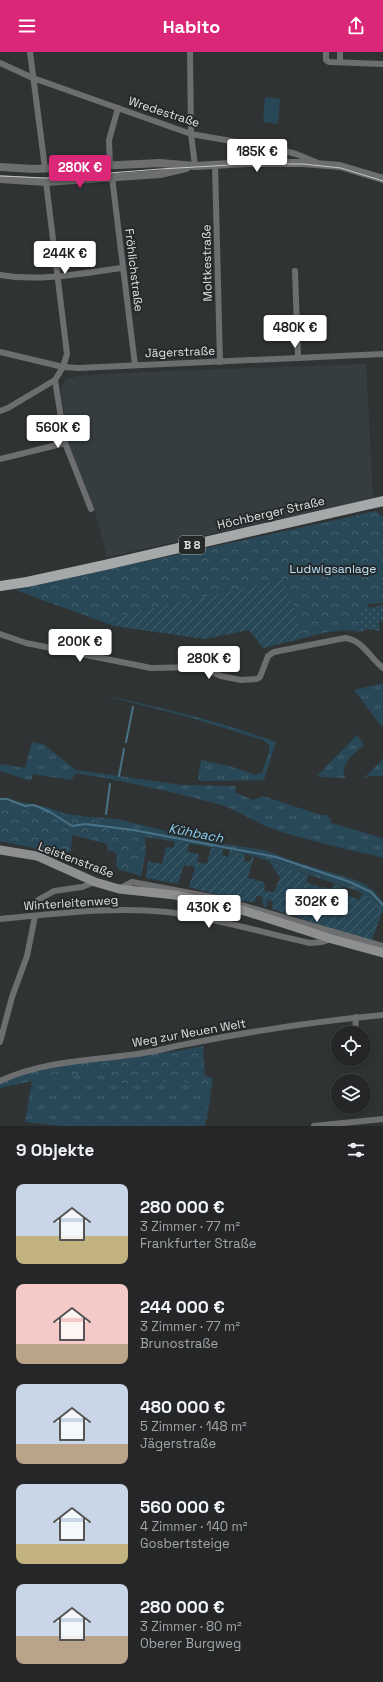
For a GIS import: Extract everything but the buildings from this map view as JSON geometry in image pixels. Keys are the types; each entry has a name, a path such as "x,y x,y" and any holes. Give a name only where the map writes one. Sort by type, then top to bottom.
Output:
{"main road":[{"name":"Höchberger Straße","path":"0,586 27,582 105,565 383,501"},
{"name":"Leistenstraße","path":"0,850 37,856 95,882 119,888 174,895 245,911 332,939 383,953"}],"street":[{"path":"0,411 8,408 55,380 63,367 67,354 56,276 45,168 30,52"},
{"path":"190,52 191,134 195,166"},
{"path":"326,52 326,60 329,62 383,64"},
{"path":"340,52 340,62"},
{"name":"Wredestraße","path":"0,63 33,78 191,134 277,148 320,164"},
{"name":"Wredestraße","path":"110,166 109,140 118,108"},
{"path":"0,167 31,169 160,163 195,166 248,163 320,164 340,166 383,179"},
{"name":"Moltkestraße","path":"215,165 220,362"},
{"path":"110,166 112,177"},
{"path":"0,179 46,182 160,174 195,166"},
{"name":"Fröhlichstraße","path":"112,177 135,365"},
{"path":"0,275 17,278 56,276 122,268"},
{"path":"295,271 298,358"},
{"name":"Jägerstraße","path":"0,352 63,367 79,368 383,354"},
{"path":"55,380 65,443 91,509"},
{"path":"0,459 65,443"},
{"path":"0,634 26,643 151,668 201,667 226,678 251,680 260,677 268,656 274,652 345,638 357,642 383,668"},
{"path":"38,900 54,891 82,887 95,882"},
{"name":"Leistenstraße","path":"119,888 132,882 217,898 383,946"},
{"name":"Winterleitenweg","path":"0,919 96,910 138,910 168,912 200,917 310,943 332,939"},
{"path":"0,1042 12,997 27,956 35,916"},
{"name":"Weg zur Neuen Welt","path":"0,1081 15,1074 42,1066 148,1052 188,1043 327,1020 383,1015"},
{"path":"355,1026 356,1018"},
{"path":"314,1126 383,1119"}],"shaded area":[{"path":"366,364 373,498 107,557 94,508 68,443 61,389 66,379 78,376 143,372"}],"green space":[{"path":"265,97 280,99 278,124 263,122"},
{"name":"Ludwigsanlage","path":"376,511 383,517 383,603 369,604 359,611 359,632 338,631 304,638 284,579 109,618 114,626 15,590"},
{"path":"284,579 304,638 263,648 249,630 205,639 114,626 108,618"},
{"path":"383,605 383,622 379,621 380,631 368,629 359,632 359,611 366,606 370,608"},
{"path":"383,683 383,725 381,726 354,690"},
{"path":"101,695 189,715 233,727 276,742 264,780 204,782 198,779 201,760 229,766 256,775 262,773 269,752 269,745 263,740 185,716"},
{"path":"357,735 364,745 346,764 344,773 346,778 319,777 311,779 326,775 317,776"},
{"path":"32,742 43,744 76,770 182,785 236,786 235,792 253,800 263,796 321,815 326,815 331,819 331,823 383,838 383,858 282,832 262,825 221,805 149,787 76,773 71,780 33,774 31,781 0,771 0,764 25,768"},
{"path":"383,759 383,776 369,776 363,779"},
{"path":"0,798 46,807 67,814 147,832 145,840 146,850 141,877 136,874 119,870 116,865 117,855 113,851 108,851 107,844 72,835 71,851 55,856 33,848 0,841"},
{"path":"67,814 117,819 212,842 264,850 296,862 356,880 366,885 375,892 383,902 383,913 363,893 254,856 230,850 145,837 146,832"},
{"path":"175,841 189,843 187,852 199,854 197,862 207,864 211,847 223,849 222,855 228,857 230,850 245,854 244,861 250,862 252,856 254,856 248,878 264,882 265,891 274,892 280,878 269,861 308,875 306,882 323,888 332,889 334,884 342,886 340,892 359,900 363,893 382,912 372,941 272,909 273,901 268,900 266,908 262,903 263,897 256,896 255,902 240,901 189,887 195,867 184,865 178,884 146,878 148,861 162,864 166,847 173,848"},
{"path":"203,1046 205,1076 213,1078 207,1119 205,1121 209,1089 182,1081 112,1084 106,1071 32,1081 0,1088 0,1083 30,1071 47,1067 177,1051"},
{"path":"106,1071 112,1084 182,1081 209,1089 205,1126 62,1126 25,1122 32,1081"}],"waterway":[{"path":"126,742 133,707"},
{"path":"119,776 124,749"},
{"path":"106,814 110,784"},
{"name":"Kühbach","path":"0,799 7,799 25,806 34,805 50,812 72,826 85,824 133,830 276,857 350,882 371,892 383,905"}],"tram line":[{"path":"0,176 46,178 248,164 303,164 341,168 383,181"}]}
